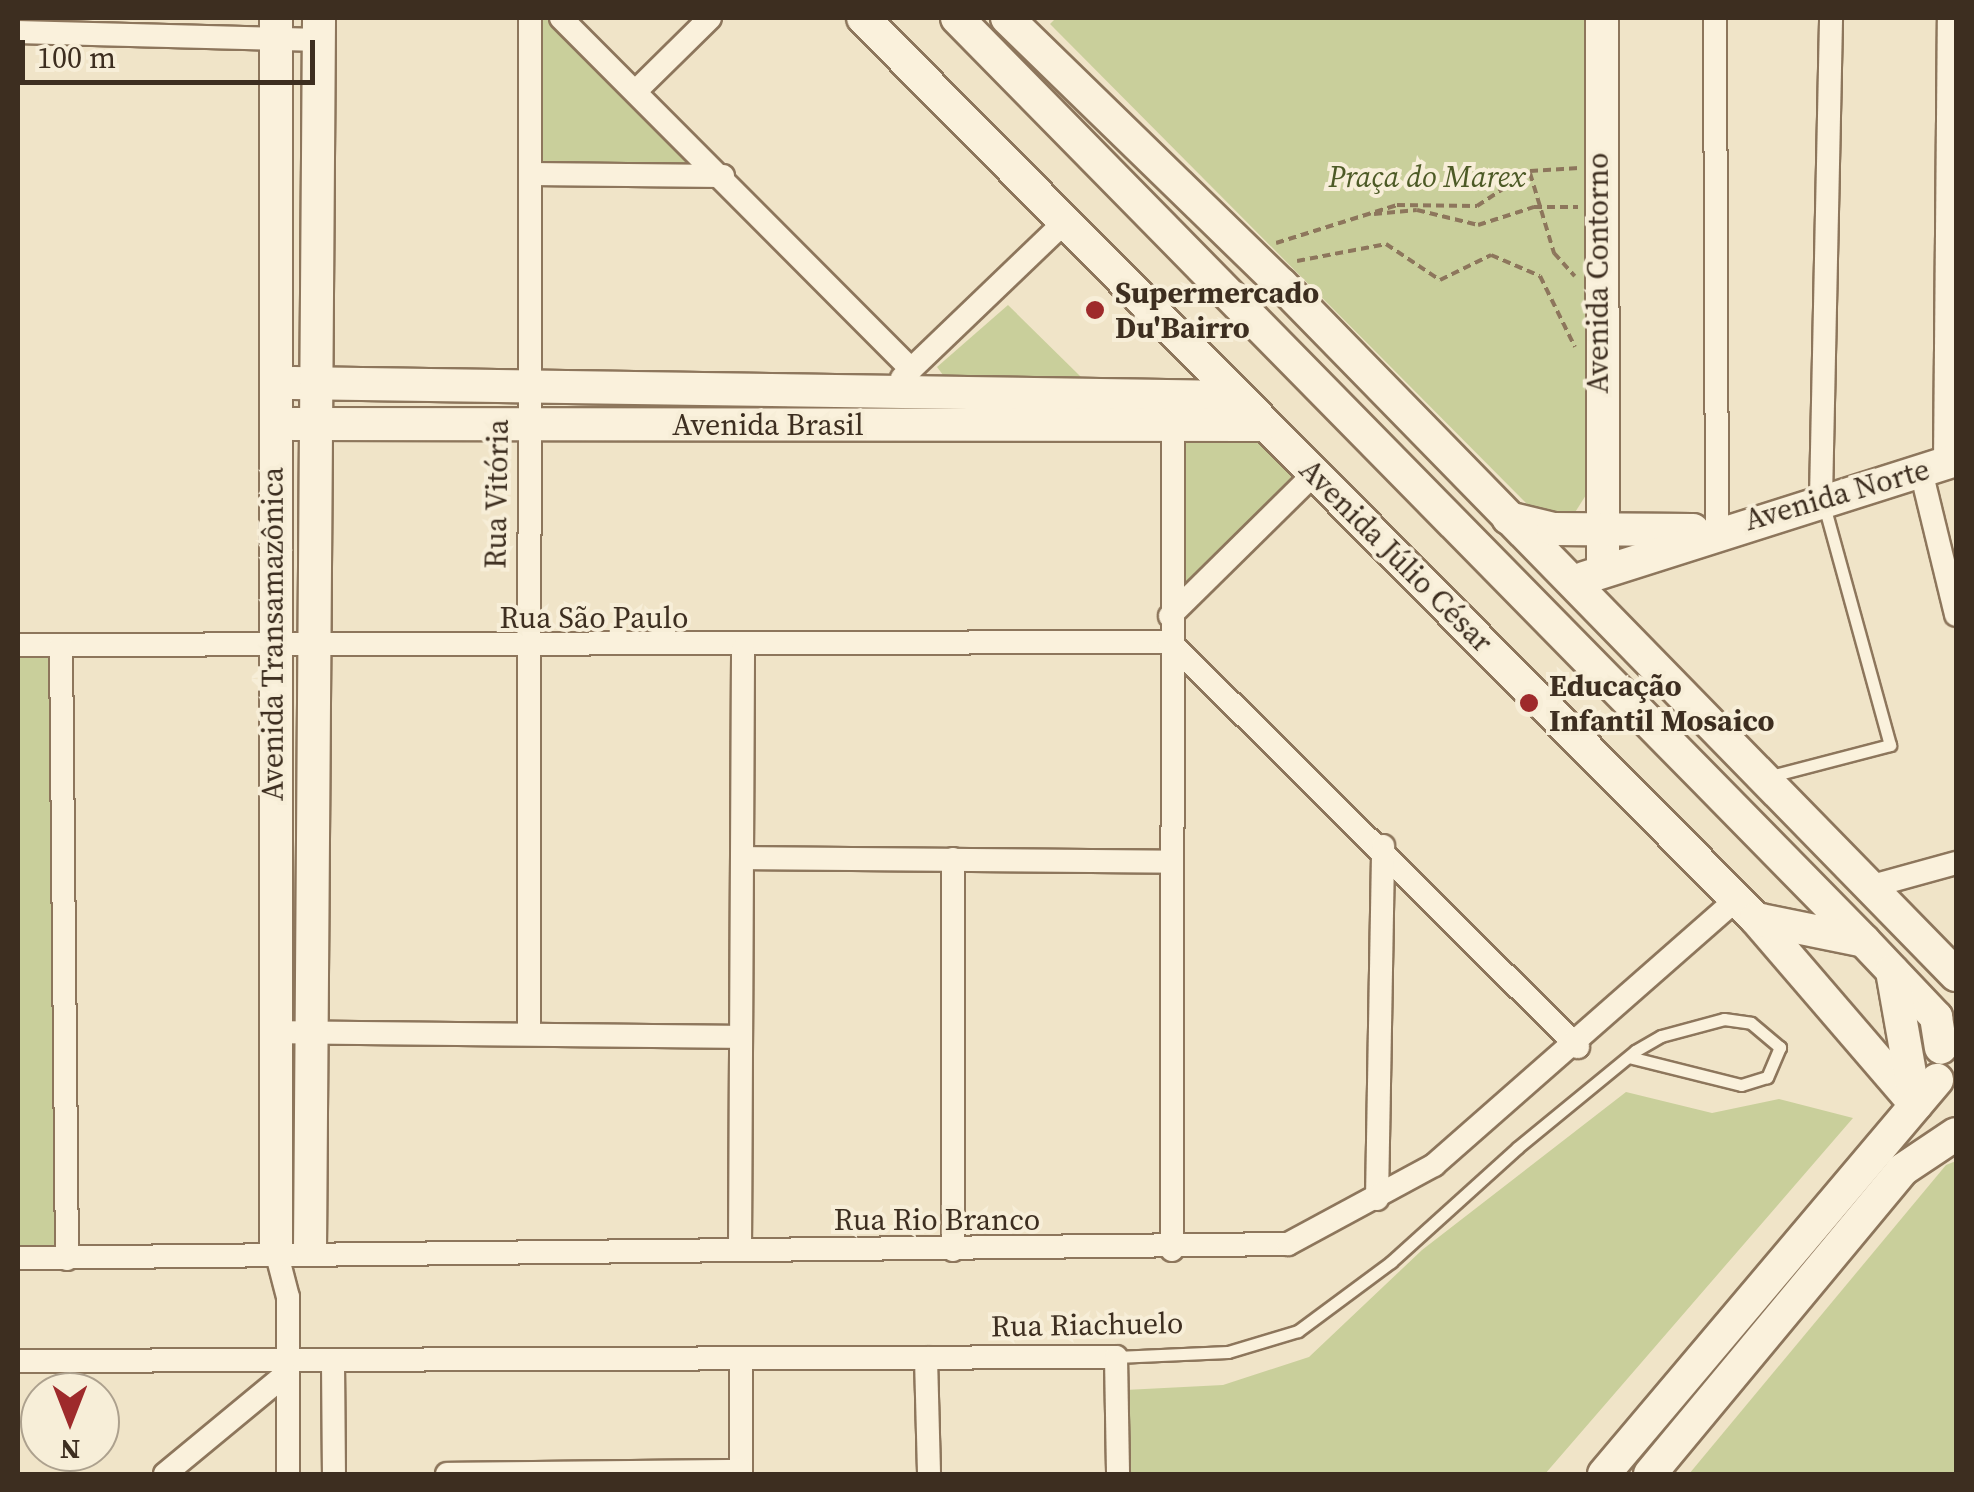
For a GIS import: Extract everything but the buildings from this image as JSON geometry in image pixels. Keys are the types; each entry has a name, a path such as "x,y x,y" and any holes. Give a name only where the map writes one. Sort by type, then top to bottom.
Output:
{"street":[{"name":"Rua Vitória","path":"529,1033 524,647 530,407 530,18"},
{"path":"561,18 722,176 901,379"},
{"path":"638,90 710,18"},
{"name":"Avenida Júlio César","path":"863,18 1233,397 1746,910 1916,1105"},
{"name":"Avenida Júlio César","path":"958,18 1936,1017 1956,1114"},
{"name":"Avenida Contorno","path":"1602,18 1597,392 1603,570"},
{"path":"1716,18 1717,530"},
{"path":"1821,498 1831,18"},
{"path":"1949,18 1941,465 1956,615"},
{"path":"1017,21 1956,975"},
{"name":"Avenida Transamazônica","path":"276,28 272,1032 276,1252"},
{"path":"18,32 319,29"},
{"name":"Avenida Transamazônica","path":"310,1250 315,1034 310,647 319,29"},
{"path":"531,174 722,176"},
{"path":"884,425 901,379 1066,222"},
{"name":"Avenida Brasil","path":"274,424 901,379 1173,411 1262,426"},
{"name":"Avenida Brasil","path":"274,383 530,407 884,425 1173,411 1233,397"},
{"path":"1172,1250 1169,862 1173,411"},
{"name":"Avenida Norte","path":"1717,530 1941,465"},
{"path":"1600,473 1652,530"},
{"path":"1170,616 1314,474"},
{"path":"1504,516 1602,529 1717,530"},
{"path":"1572,583 1717,530"},
{"path":"1170,642 1383,846 1578,1047"},
{"name":"Rua São Paulo","path":"18,645 743,649 1170,642"},
{"path":"62,646 67,1258"},
{"path":"740,1250 743,649"},
{"path":"1377,1199 1383,846"},
{"path":"743,858 1169,862"},
{"path":"953,860 953,1250"},
{"path":"1869,887 1956,863"},
{"path":"1746,910 1864,941"},
{"name":"Rua Rio Branco","path":"18,1258 310,1250 1172,1250 1288,1244 1434,1165 1746,910"},
{"path":"1892,970 1916,1105"},
{"path":"272,1032 739,1037"},
{"path":"1604,1474 1916,1105 1945,1052"},
{"path":"1650,1474 1902,1170 1956,1134"},
{"path":"288,1297 310,1250"},
{"path":"276,1252 288,1297 288,1474"},
{"path":"1116,1357 1118,1474"},
{"name":"Rua Riachuelo","path":"18,1360 287,1369 333,1363 1116,1357"},
{"path":"926,1358 929,1474"},
{"path":"447,1474 741,1473 741,1359"},
{"path":"333,1363 334,1474"},
{"path":"165,1474 287,1369"}],"lane":[{"path":"1762,779 1890,745 1821,498"},
{"name":"Rua Riachuelo","path":"1116,1357 1228,1352 1298,1332 1628,1057 1661,1036 1724,1019 1772,1035 1775,1069 1742,1085 1628,1057"}],"path":[{"path":"1255,259 1360,214 1476,206 1530,171 1554,163 1598,172"},
{"path":"1530,171 1534,208 1554,252 1598,302"},
{"path":"1360,214 1418,210 1478,226 1534,208 1598,206"},
{"path":"1255,259 1386,244 1440,280 1491,255 1540,276 1597,392"}],"green space":[{"path":"531,18 561,18 715,176 531,173"},
{"name":"Praça do Marex","path":"1056,18 1588,18 1586,495 1574,514 1532,509 1050,24"},
{"path":"1008,305 1081,377 943,375 937,367"},
{"path":"1260,435 1300,474 1182,587 1184,436"},
{"path":"18,645 61,645 61,1252 18,1252"},
{"path":"1626,1092 1712,1113 1779,1099 1853,1118 1545,1474 1124,1474 1125,1390 1223,1385 1309,1357 1422,1250"},
{"path":"1956,1161 1956,1474 1689,1474 1946,1165"}],"place":[{"name":"Supermercado Du'Bairro","path":"1095,310"},
{"name":"Educação Infantil Mosaico","path":"1529,703"}]}
